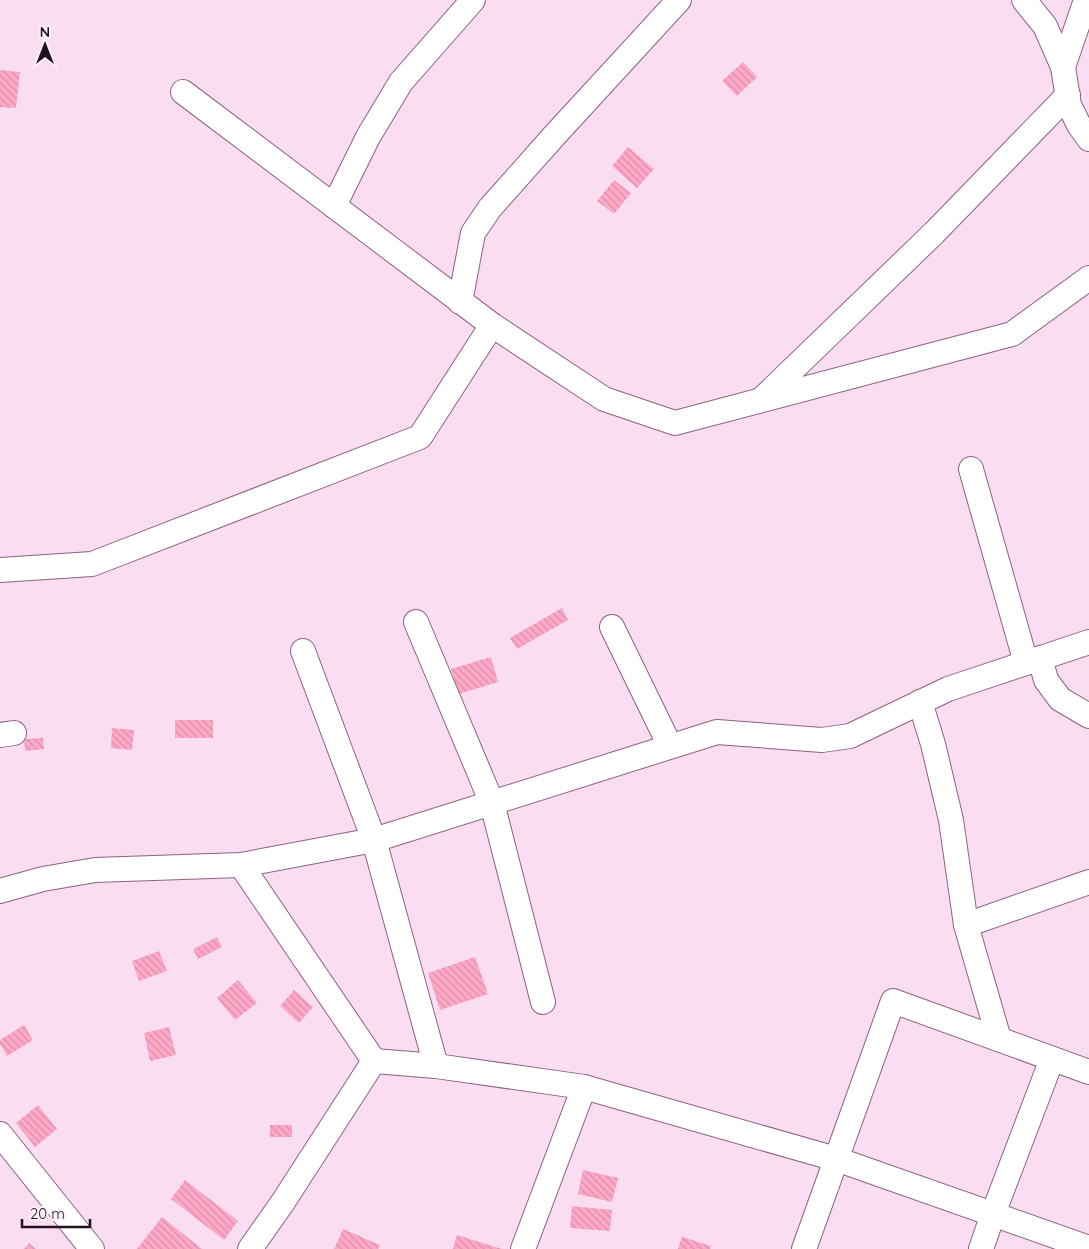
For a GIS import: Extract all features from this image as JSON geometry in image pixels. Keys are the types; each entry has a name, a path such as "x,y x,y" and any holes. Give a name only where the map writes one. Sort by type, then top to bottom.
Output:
{"street":[{"path":"334,206 368,137 401,82 473,0"},
{"path":"460,302 473,233 490,208 679,0"},
{"path":"1024,0 1045,26 1063,67 1069,105 1089,139"},
{"path":"1063,67 1086,0"},
{"path":"183,92 492,325 604,399 675,423 1012,334 1089,278"},
{"path":"760,400 934,233 1068,95"},
{"path":"0,570 92,564 420,437 492,325"},
{"path":"971,469 1033,661 1060,699 1089,716"},
{"path":"416,622 492,803 543,1002"},
{"path":"612,627 670,746"},
{"path":"0,890 43,879 95,870 241,865 374,840 717,732 822,740 850,736 948,689 1089,642"},
{"path":"304,651 374,840 436,1066"},
{"path":"920,702 933,744 952,820 966,925 999,1039"},
{"path":"241,865 374,1061"},
{"path":"966,925 1089,882"},
{"path":"804,1249 893,1001 1089,1072"},
{"path":"981,1249 1052,1059"},
{"path":"374,1061 436,1066 584,1087 836,1159 1089,1248"},
{"path":"250,1249 283,1202 374,1061"},
{"path":"523,1249 584,1087"},
{"path":"0,1134 92,1249"}],"building":[{"path":"743,62 757,77 737,96 722,81"},
{"path":"0,70 20,72 16,108 0,107"},
{"path":"628,147 654,169 637,188 612,166"},
{"path":"614,180 631,193 614,214 597,201"},
{"path":"562,608 568,620 517,649 510,638"},
{"path":"491,657 498,682 459,694 451,669"},
{"path":"175,720 213,720 213,738 175,738"},
{"path":"112,728 134,730 132,750 111,748"},
{"path":"43,738 44,749 25,751 24,739"},
{"path":"217,937 222,947 198,959 193,949"},
{"path":"159,951 167,971 139,981 132,961"},
{"path":"475,957 488,994 440,1010 428,973"},
{"path":"238,980 257,1003 235,1020 217,998"},
{"path":"294,990 313,1007 299,1023 280,1006"},
{"path":"24,1025 33,1040 7,1056 0,1044 0,1040"},
{"path":"169,1027 176,1055 150,1061 144,1033"},
{"path":"38,1105 57,1129 35,1147 16,1123"},
{"path":"270,1125 292,1125 292,1137 270,1137"},
{"path":"583,1170 618,1178 612,1202 578,1194"},
{"path":"185,1180 238,1221 224,1240 171,1199"},
{"path":"572,1206 612,1210 610,1231 570,1228"},
{"path":"162,1217 202,1249 137,1249"},
{"path":"343,1229 380,1245 378,1249 334,1249"},
{"path":"457,1235 502,1249 453,1249"},
{"path":"682,1237 711,1246 710,1249 678,1249"},
{"path":"29,1243 36,1249 24,1249"}]}
